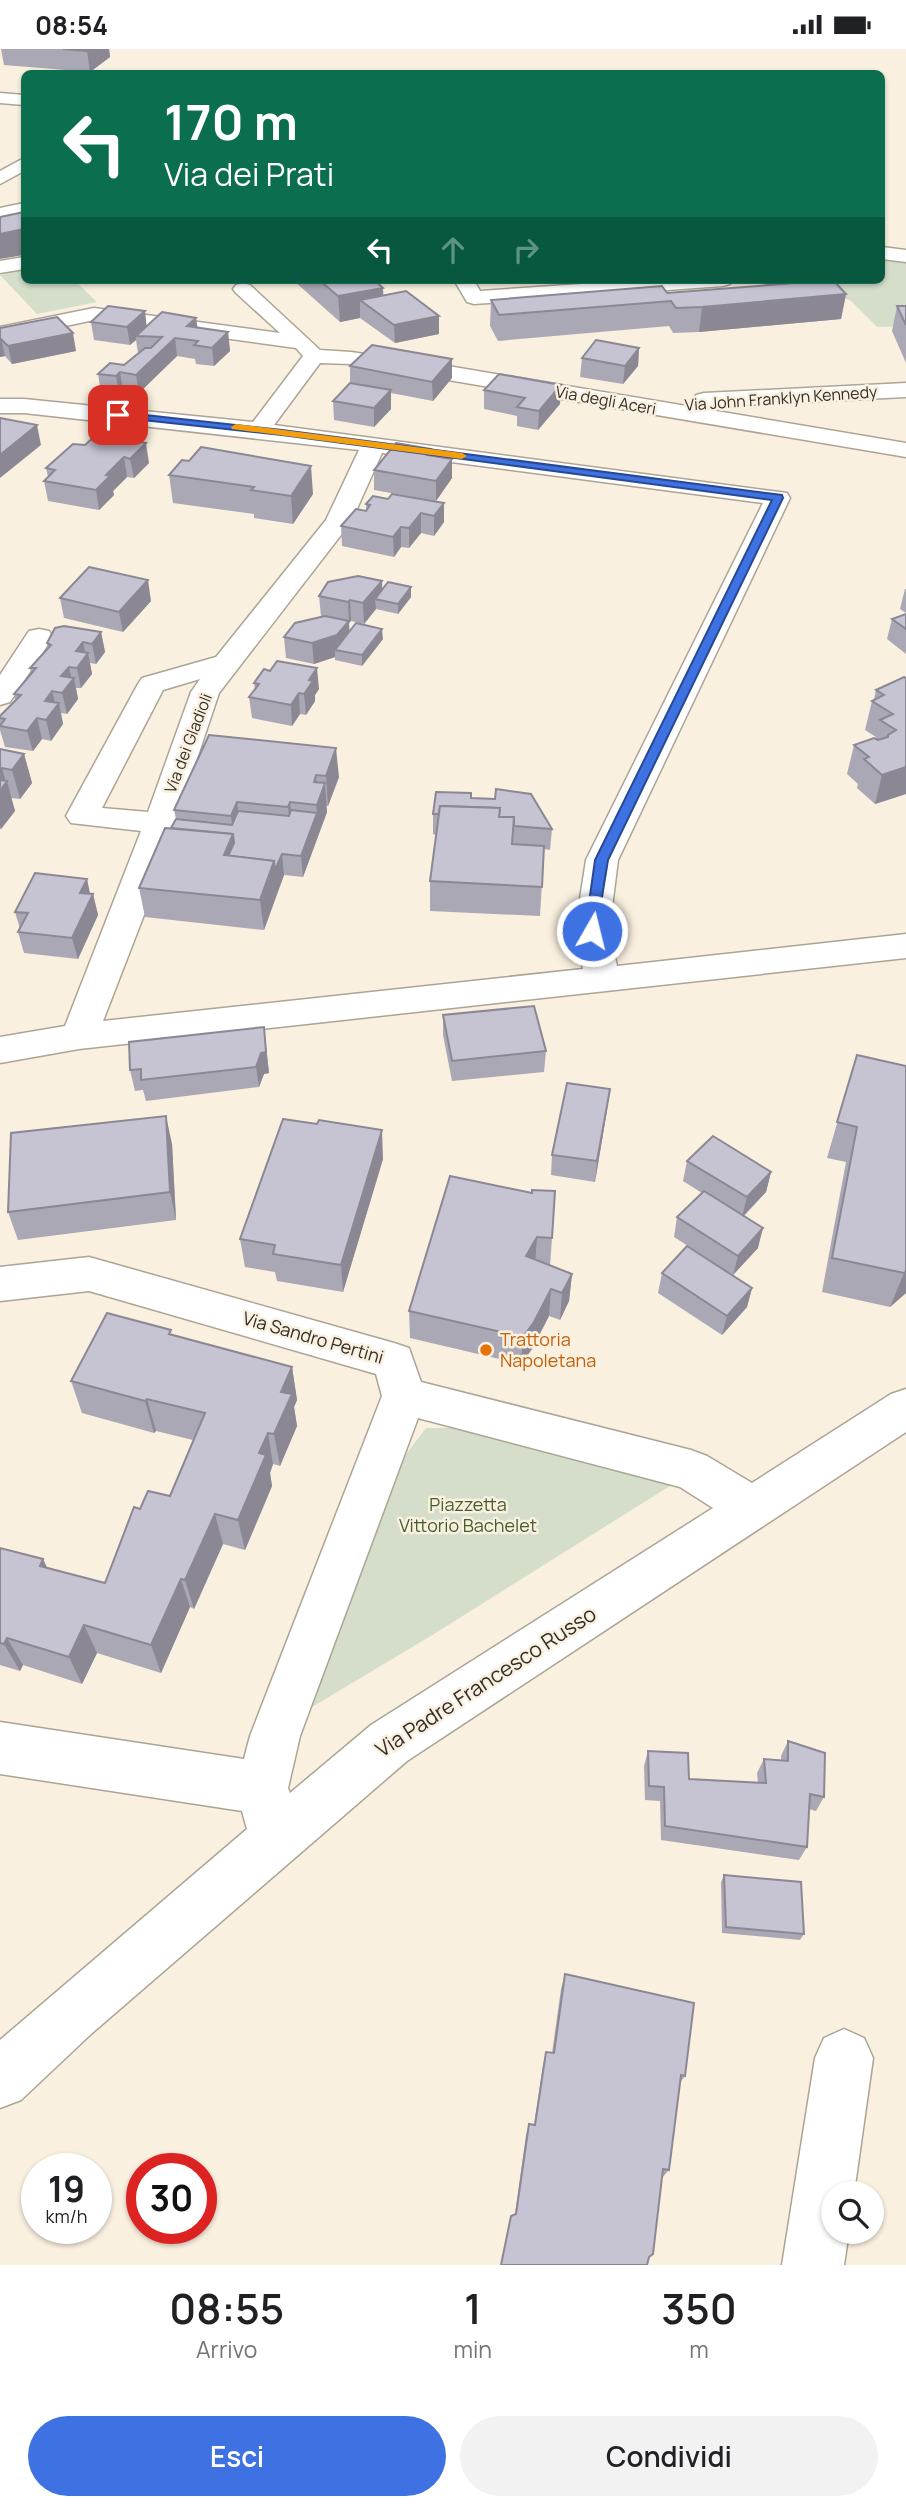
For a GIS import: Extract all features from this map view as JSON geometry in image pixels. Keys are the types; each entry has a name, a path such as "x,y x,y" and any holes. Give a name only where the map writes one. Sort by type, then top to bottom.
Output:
{"street":[{"path":"0,98 21,100"},
{"path":"0,179 21,165"},
{"path":"0,192 21,193"},
{"path":"0,214 21,210"},
{"path":"885,253 906,256"},
{"path":"0,267 21,264"},
{"path":"466,284 474,298 632,284"},
{"path":"243,289 308,349 259,430"},
{"name":"Via degli Aceri","path":"0,334 94,314 906,450"},
{"name":"Via John Franklyn Kennedy","path":"657,408 695,400 906,390"},
{"path":"0,406 24,406 259,430 778,498 602,860 592,931 602,978"},
{"name":"Via dei Gladioli","path":"79,1036 132,902 205,692 338,522 373,444"},
{"path":"0,696 39,637"},
{"path":"158,823 82,817 152,684 226,663"},
{"path":"0,1050 79,1036 906,946"},
{"name":"Via Sandro Pertini","path":"0,1284 89,1274 394,1361 404,1396"},
{"path":"276,1837 262,1787 275,1736 404,1396 691,1469 753,1508"},
{"name":"Via Padre Francesco Russo","path":"0,2079 71,2014 389,1743 906,1408"},
{"path":"0,1748 262,1787"},
{"path":"813,2265 844,2058"}],"green space":[{"path":"885,260 906,263 906,326 877,327 850,300 765,285 885,284"},
{"path":"21,270 21,284 78,284 97,302 37,314 0,275"},
{"name":"Piazzetta Vittorio Bachelet","path":"426,1428 459,1428 673,1484 307,1710 401,1461"}],"building":[{"path":"21,213 21,230 0,234 0,217"},
{"path":"324,284 378,284 383,288 338,296"},
{"path":"782,284 837,284 846,294 702,307 676,308 671,301 499,315 491,300 662,286 667,293"},
{"path":"406,291 439,316 394,325 360,300"},
{"path":"108,306 145,311 127,327 91,322"},
{"path":"897,306 906,306 906,325"},
{"path":"162,312 196,318 187,326 228,332 212,348 194,345 198,341 175,338 136,375 120,372 116,376 98,374 110,363 124,365 145,348 151,348 162,337 136,336"},
{"path":"57,317 73,333 8,346 0,338 0,328"},
{"path":"596,340 639,348 625,366 582,358"},
{"path":"372,345 452,359 432,382 350,366"},
{"path":"499,374 561,385 539,411 517,407 525,398 484,390"},
{"path":"350,383 391,390 374,408 333,401"},
{"path":"0,418 37,425 0,455"},
{"path":"96,435 146,443 130,459 124,457 96,490 44,481 55,470 46,468 73,444 85,445"},
{"path":"396,443 431,449 427,455 452,459 436,481 374,470"},
{"path":"201,447 311,466 291,496 251,490 254,487 169,475 182,460 189,461"},
{"path":"392,494 444,503 434,516 421,513 409,528 401,527 393,537 341,526 356,509 366,511 370,505 366,504 373,496 388,499"},
{"path":"89,567 148,580 119,612 60,598"},
{"path":"358,576 382,581 363,603 319,596 328,582"},
{"path":"388,582 411,587 398,604 375,599"},
{"path":"906,614 906,629 892,619"},
{"path":"325,616 349,621 337,635 312,643 284,637 295,623"},
{"path":"356,623 382,629 362,655 335,650"},
{"path":"64,626 101,632 92,644 83,642 76,651 88,653 77,668 69,667 61,676 74,678 62,693 52,691 45,701 59,703 46,720 37,718 27,731 0,726 5,719 0,716 21,695 14,694 36,668 30,668 51,645 47,643 55,628"},
{"path":"277,661 317,668 309,680 313,681 304,694 299,693 291,705 249,697 259,684 254,683 264,669 270,671"},
{"path":"904,677 906,767 882,775 864,759 869,757 854,745 874,738 878,740 888,737 896,730 880,720 893,714 872,701 884,695 876,690"},
{"path":"209,735 336,748 326,776 316,775 314,782 325,783 317,805 290,802 288,807 237,802 231,816 174,810"},
{"path":"0,749 24,754 12,770 0,770"},
{"path":"0,780 7,781 0,791"},
{"path":"496,789 531,794 552,829 514,826 514,817 499,817 500,808 440,806 439,814 433,814 436,792 471,793 471,798 495,799"},
{"path":"440,806 500,808 499,817 514,817 512,844 544,846 542,887 430,881"},
{"path":"291,810 317,813 301,856 282,854 275,870 274,861 228,856 234,843 233,834 171,828 176,819 232,825 238,811 289,816"},
{"path":"165,828 233,834 224,855 274,861 260,900 139,888"},
{"path":"35,873 87,879 80,893 93,894 72,938 18,932 28,913 15,912"},
{"path":"534,1006 546,1051 452,1061 443,1015"},
{"path":"264,1027 266,1052 261,1053 256,1067 141,1080 141,1069 130,1070 129,1042"},
{"path":"857,1055 906,1066 904,1273 832,1258 857,1127 837,1122"},
{"path":"567,1083 610,1089 597,1161 552,1155"},
{"path":"166,1116 170,1192 8,1212 11,1133"},
{"path":"283,1119 317,1124 319,1120 382,1130 341,1265 273,1254 275,1245 240,1239"},
{"path":"713,1136 771,1172 747,1197 687,1161"},
{"path":"450,1176 532,1193 532,1190 555,1191 552,1238 537,1237 526,1256 572,1274 562,1293 551,1289 523,1337 409,1311"},
{"path":"704,1191 763,1228 738,1256 677,1217"},
{"path":"687,1246 752,1288 727,1316 662,1273"},
{"path":"107,1313 171,1330 169,1334 292,1367 281,1392 292,1394 274,1434 268,1433 259,1453 266,1455 238,1520 215,1514 151,1645 84,1625 69,1657 7,1638 4,1644 0,1643 0,1548 43,1559 40,1566 105,1583 134,1507 140,1509 148,1491 170,1496 205,1413 147,1399 145,1401 71,1381"},
{"path":"788,1741 825,1753 824,1797 810,1794 807,1847 665,1826 664,1787 649,1786 648,1751 688,1753 689,1779 766,1783 764,1759 788,1761"},
{"path":"724,1875 801,1882 804,1934 726,1927"},
{"path":"565,1974 694,2003 685,2076 681,2075 669,2170 663,2169 653,2254 647,2265 501,2265 511,2216 516,2214 529,2124 535,2125 546,2052 554,2053"}],"slow traffic":[{"path":"236,427 462,456"}],"place":[{"name":"Trattoria Napoletana","path":"486,1350"}],"route":[{"path":"118,415 282,432 778,498 602,860 592,931"}]}
